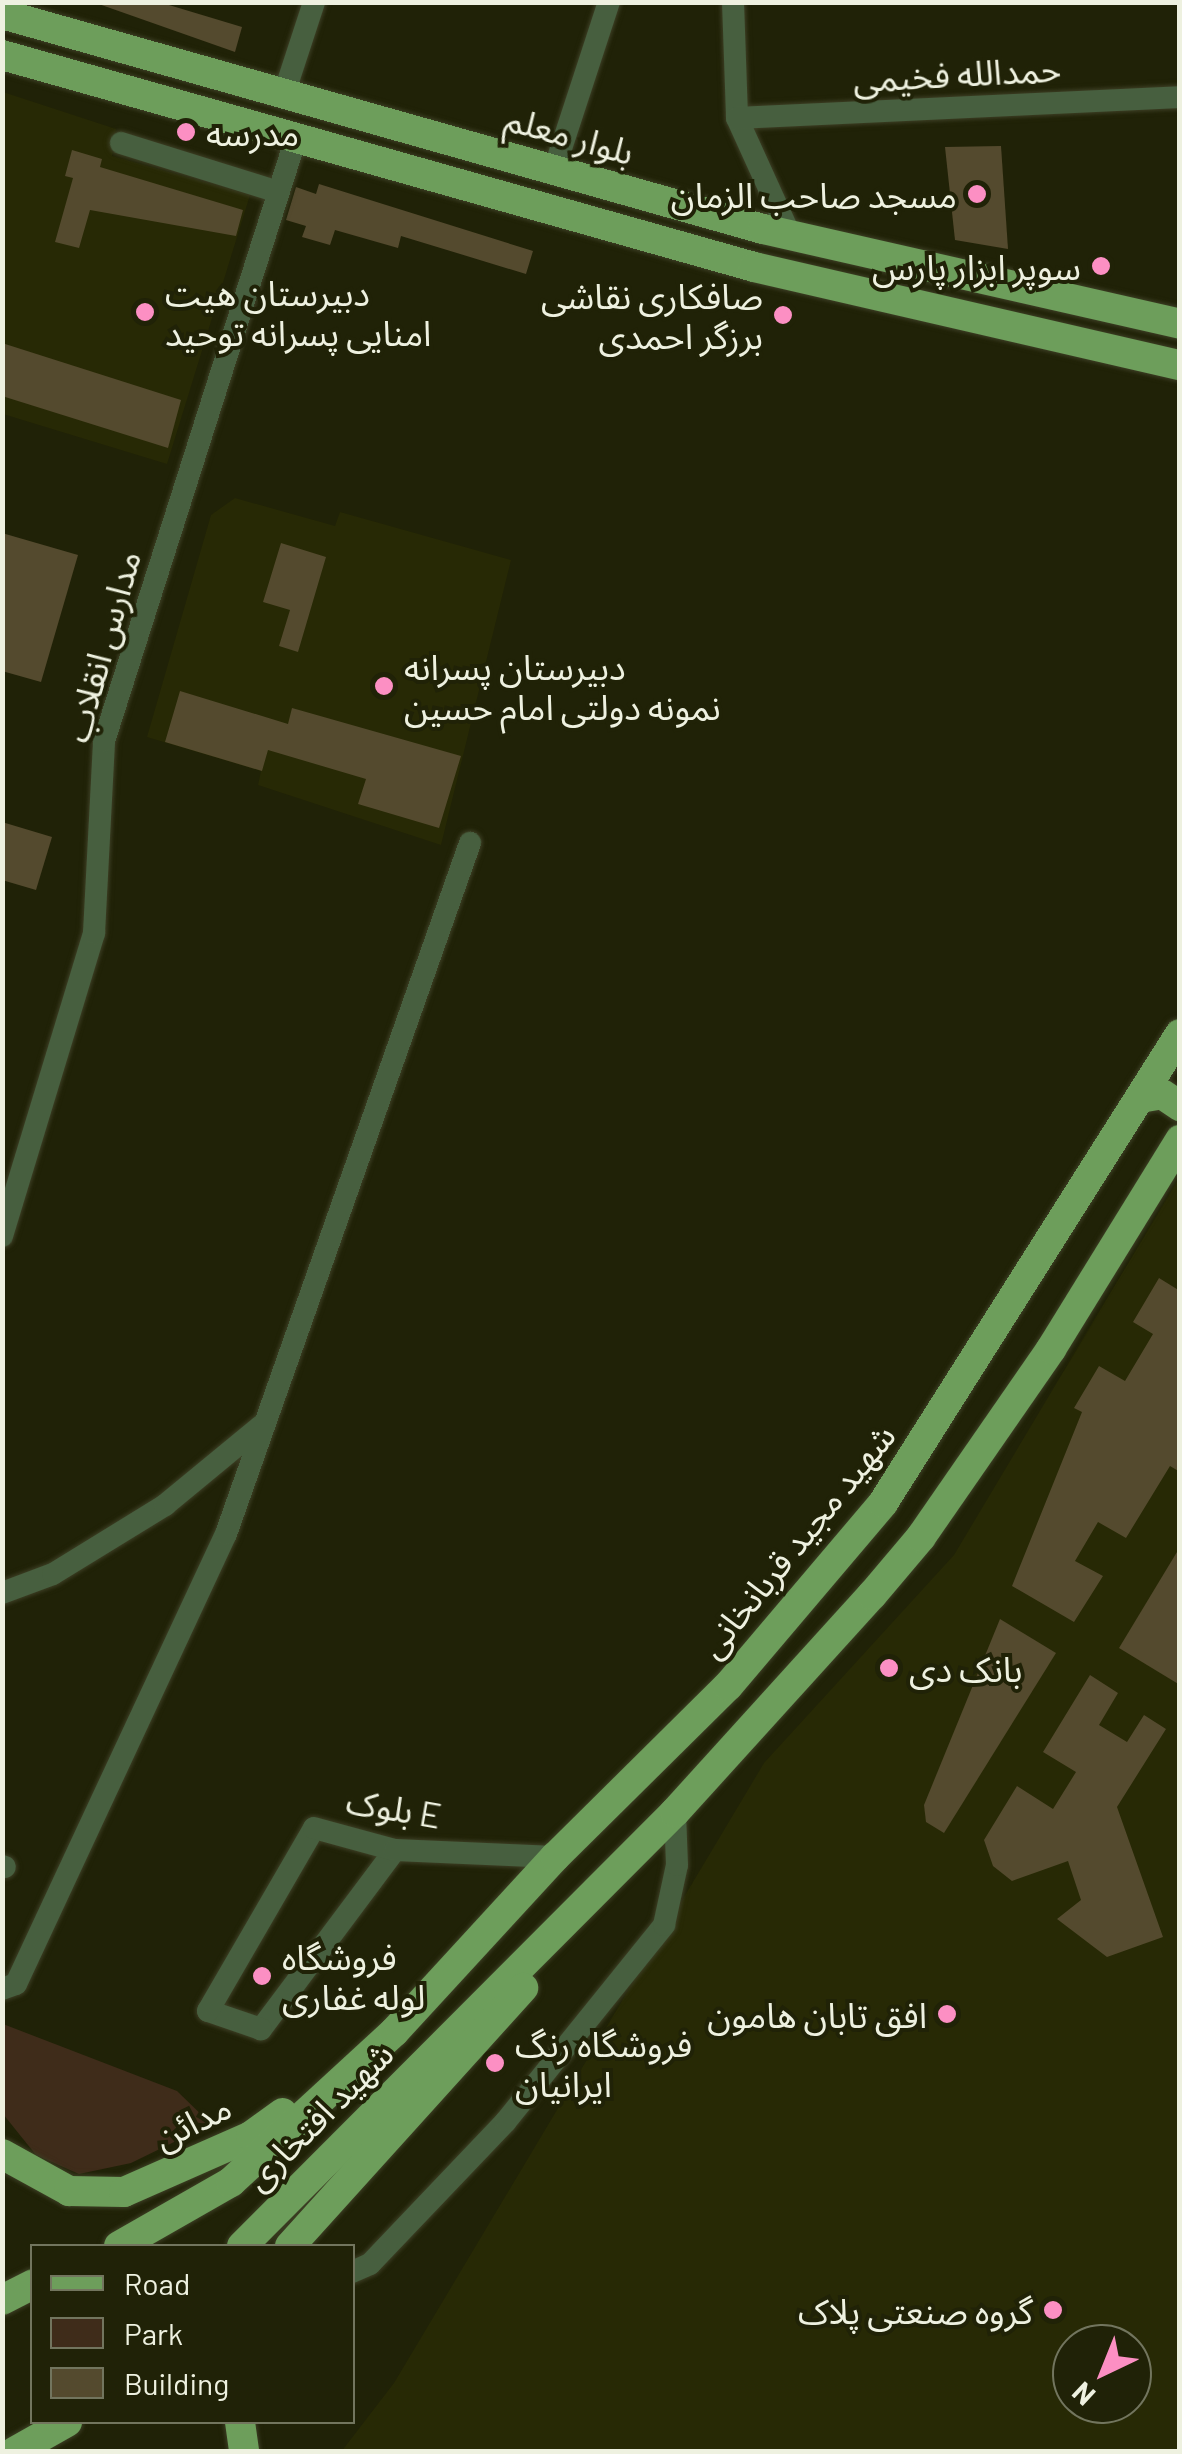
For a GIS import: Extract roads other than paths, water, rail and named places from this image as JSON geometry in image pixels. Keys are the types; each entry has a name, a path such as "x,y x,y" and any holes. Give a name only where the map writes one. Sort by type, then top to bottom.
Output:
{"main road":[{"name":"بلوار معلم","path":"2,14 790,235 1180,324"},
{"path":"2,56 754,267 1180,365"},
{"name":"شهید مجید قربانخانی","path":"394,2032 555,1857 728,1686 883,1504 1140,1098 1175,1052"},
{"path":"1140,1098 1162,1094 1180,1106"},
{"path":"292,2244 512,2004 577,1912 675,1812 921,1538 1051,1349 1180,1140"},
{"name":"شهید افتخاری","path":"244,2244 577,1912"},
{"name":"شهید افتخاری","path":"122,2244 231,2182 394,2032"},
{"name":"مدائن","path":"2,2154 69,2191 124,2192 251,2136 394,2032"},
{"path":"2,2300 30,2286"},
{"path":"240,2424 244,2452"},
{"path":"14,2452 58,2426"}],"street":[{"path":"284,94 314,2"},
{"path":"555,167 609,2"},
{"path":"745,2 732,3 737,118 790,235"},
{"name":"حمدالله فخیمی","path":"737,118 1180,97"},
{"name":"مدارس انقلاب","path":"2,1236 94,933 104,741 294,141"},
{"path":"121,143 278,192"},
{"path":"2,1988 16,1984 218,1552 470,843"},
{"path":"2,1593 53,1574 165,1505 260,1426"},
{"path":"355,2271 370,2264 506,2121 664,1925 677,1865 675,1812"},
{"name":"بلوک E","path":"395,1850 261,2029 208,2012 314,1828 395,1850 555,1857"}],"place":[{"name":"مدرسه","path":"186,132"},
{"name":"مسجد صاحب الزمان","path":"977,194"},
{"name":"سوپر ابزار پارس","path":"1101,266"},
{"name":"دبیرستان هیت امنایی پسرانه توحید","path":"145,312"},
{"name":"صافکاری نقاشی برزگر احمدی","path":"783,315"},
{"name":"دبیرستان پسرانه نمونه دولتی امام حسین","path":"384,686"},
{"name":"بانک دی","path":"889,1668"},
{"name":"فروشگاه لوله غفاری","path":"262,1976"},
{"name":"افق تابان هامون","path":"947,2014"},
{"name":"فروشگاه رنگ ایرانیان","path":"495,2063"},
{"name":"گروه صنعتی پلاک","path":"1053,2310"}]}
